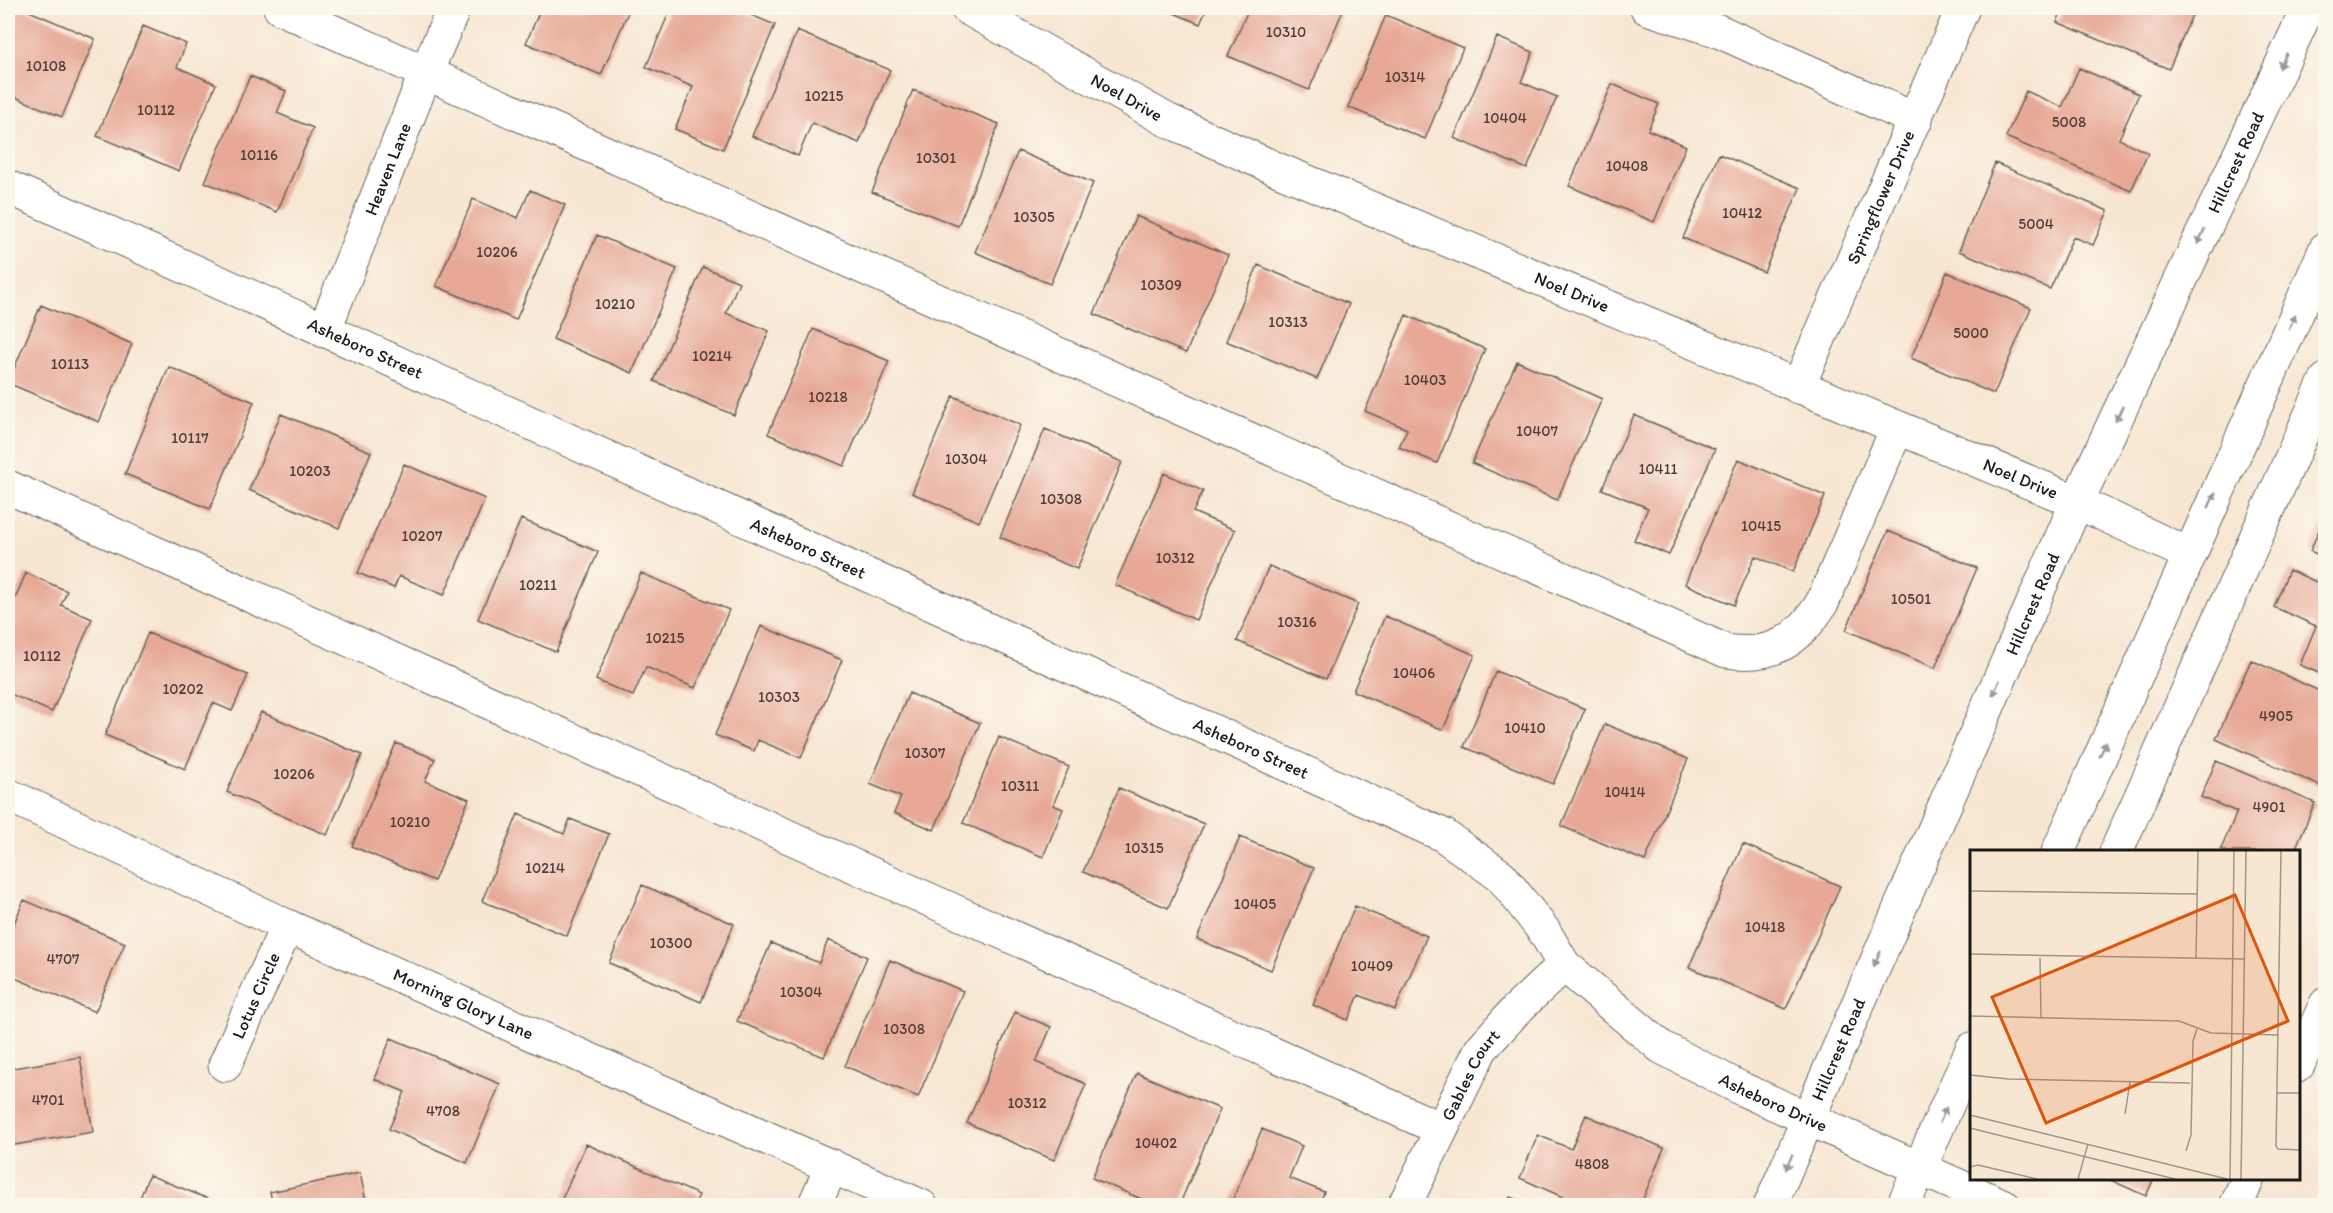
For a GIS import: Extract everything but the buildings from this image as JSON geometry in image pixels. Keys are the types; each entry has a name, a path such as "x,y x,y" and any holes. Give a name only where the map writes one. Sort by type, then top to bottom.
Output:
{"street":[{"path":"280,8 1726,651 1759,652 1780,646 1796,637 1807,626 1823,601 1897,428"},
{"name":"Heaven Lane","path":"324,331 426,72 454,8"},
{"name":"Noel Drive","path":"967,8 1167,120 1290,175 2077,502 2188,554"},
{"path":"1647,8 1716,30 1916,120"},
{"name":"Springflower Drive","path":"1798,387 1964,8"},
{"name":"Hillcrest Road","path":"1770,1206 2077,502 2308,8"},
{"name":"Asheboro Street","path":"8,187 1443,835 1501,876 1544,931 1564,965"},
{"path":"2059,850 2325,248"},
{"path":"2117,850 2325,380"},
{"path":"8,487 1441,1129"},
{"name":"Morning Glory Lane","path":"8,795 287,926 921,1206"},
{"name":"Lotus Circle","path":"225,1065 287,926"},
{"name":"Asheboro Drive","path":"1564,965 1661,1047 1702,1070 2004,1206"},
{"name":"Gables Court","path":"1404,1206 1480,1049 1516,1010 1564,965"},
{"path":"2300,1060 2325,1004"},
{"path":"1903,1206 1970,1051"},
{"path":"814,1206 832,1166"},
{"path":"2236,1206 2248,1180"}]}
